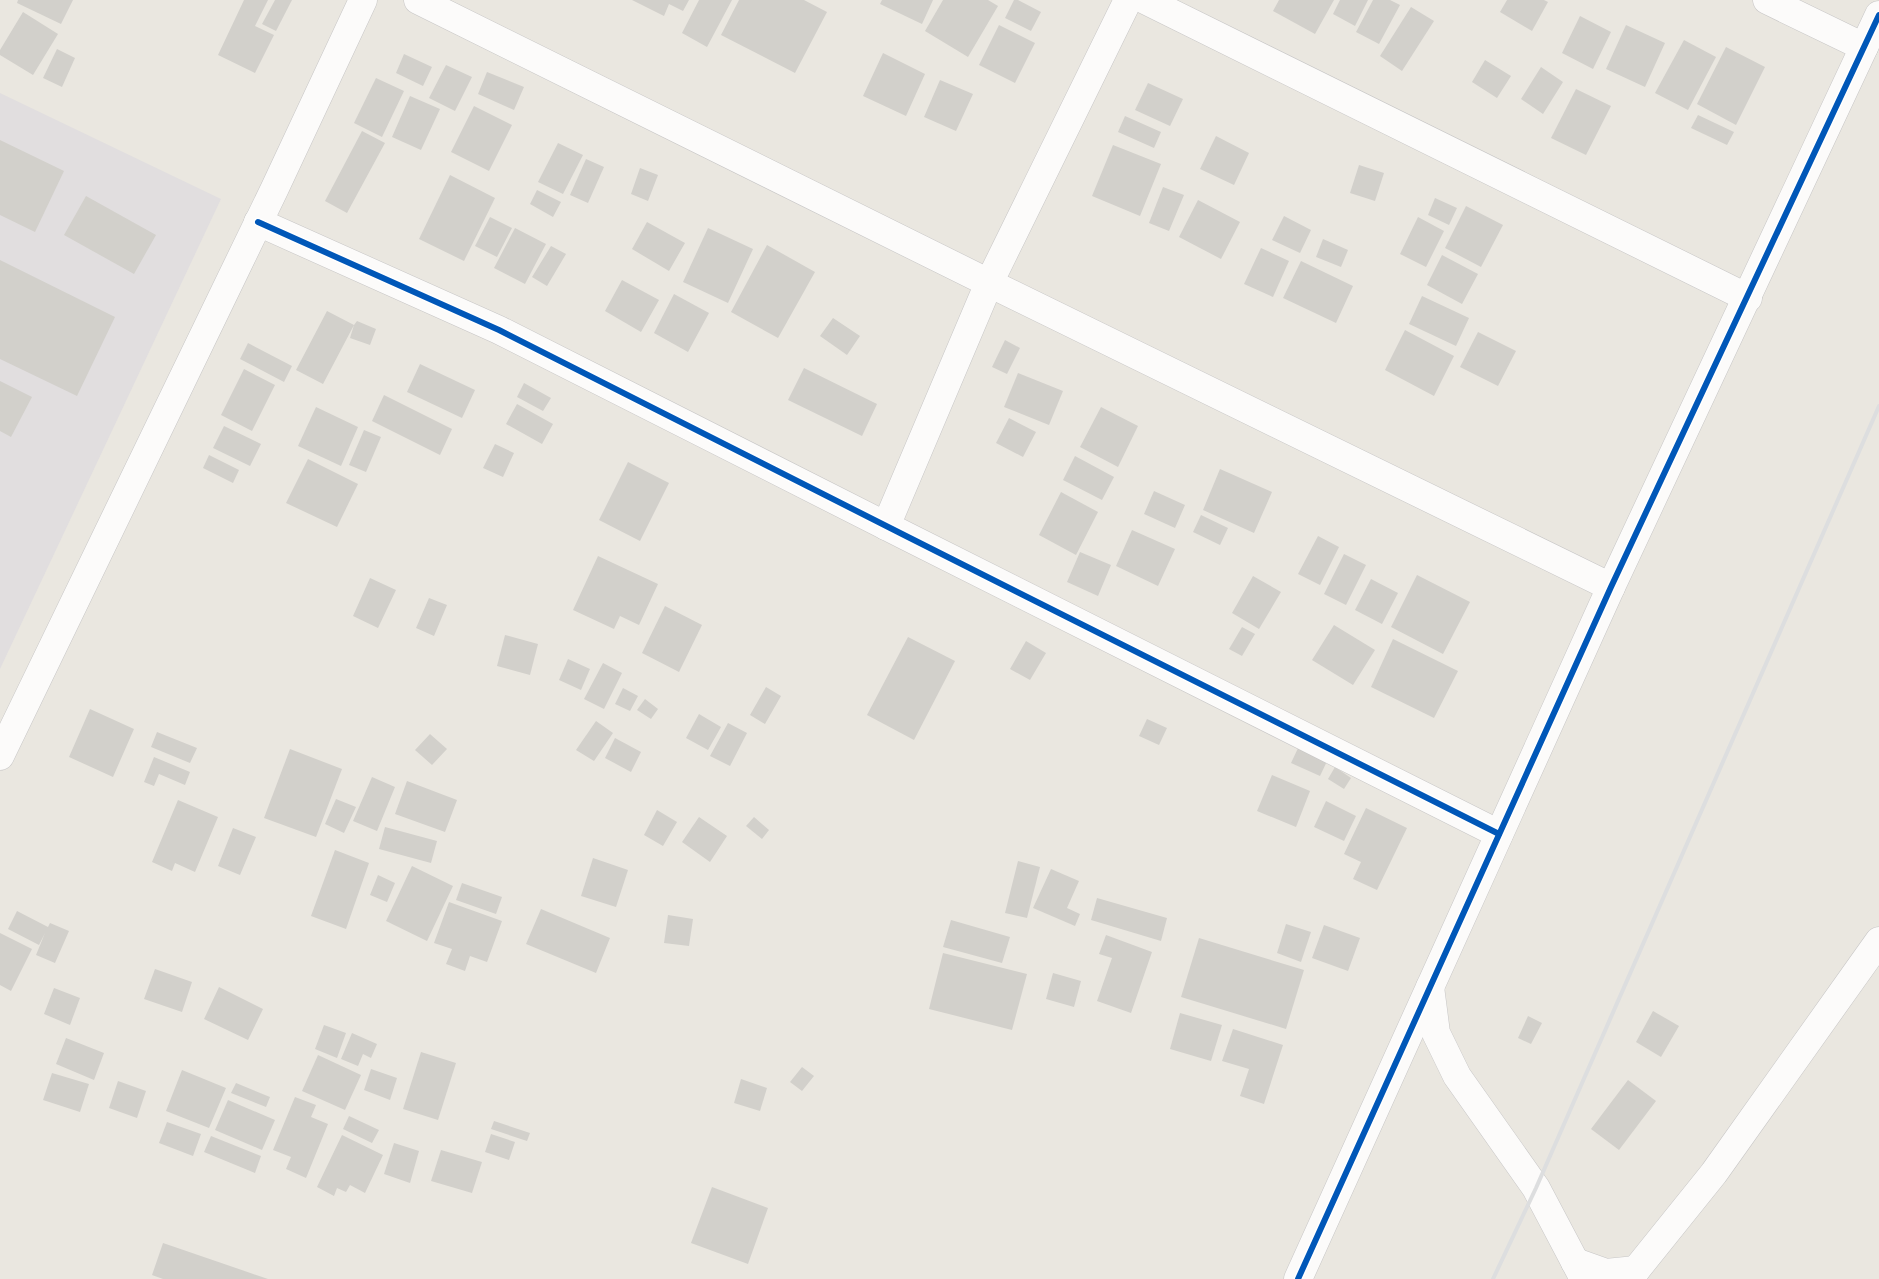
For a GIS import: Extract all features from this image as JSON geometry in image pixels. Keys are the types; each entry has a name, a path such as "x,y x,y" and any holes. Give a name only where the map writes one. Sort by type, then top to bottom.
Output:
{"street":[{"path":"0,756 363,0"},
{"path":"418,0 989,283 1611,587"},
{"path":"886,526 989,283 1128,0"},
{"path":"1145,0 1748,298"},
{"path":"1767,0 1864,47"},
{"path":"1298,1279 1611,587 1879,15"},
{"path":"258,222 499,330 1499,834"},
{"path":"1430,987 1436,1033 1457,1076 1536,1188 1579,1270 1633,1274 1714,1173 1879,941"},
{"path":"1400,1053 1426,1055 1457,1076"}],"shaded area":[{"path":"0,93 221,199 0,669"}],"building":[{"path":"18,0 73,0 61,24 17,3"},
{"path":"244,0 268,0 255,26 274,35 255,73 218,55"},
{"path":"275,0 292,0 276,31 262,24"},
{"path":"632,0 689,0 683,11 669,4 664,16"},
{"path":"699,0 732,0 707,47 682,33"},
{"path":"739,0 804,0 827,12 795,73 721,35"},
{"path":"882,0 933,0 922,24 880,4"},
{"path":"943,0 988,0 998,6 968,57 925,31"},
{"path":"1014,0 1018,0 1041,12 1031,31 1005,18"},
{"path":"1279,0 1334,0 1315,34 1273,11"},
{"path":"1340,0 1368,0 1355,26 1333,14"},
{"path":"1373,0 1390,0 1400,5 1379,44 1356,32"},
{"path":"1507,0 1544,0 1548,2 1532,31 1500,12"},
{"path":"1411,7 1434,21 1402,71 1380,56"},
{"path":"23,12 58,34 33,75 0,55 0,50"},
{"path":"1580,16 1611,32 1593,69 1562,53"},
{"path":"999,25 1035,43 1015,83 979,65"},
{"path":"1626,25 1665,43 1645,87 1606,69"},
{"path":"1684,40 1716,57 1688,110 1655,93"},
{"path":"1726,47 1765,67 1736,125 1697,104"},
{"path":"57,49 75,58 62,87 43,78"},
{"path":"883,53 925,74 906,116 863,96"},
{"path":"404,54 432,67 423,86 396,73"},
{"path":"1485,60 1511,76 1497,98 1472,82"},
{"path":"446,65 472,77 455,111 429,98"},
{"path":"1541,67 1563,82 1543,114 1521,99"},
{"path":"487,72 524,87 514,110 478,94"},
{"path":"376,78 404,91 382,137 354,123"},
{"path":"940,80 973,94 956,131 924,117"},
{"path":"1148,83 1183,99 1170,126 1135,110"},
{"path":"1576,89 1611,106 1586,155 1551,138"},
{"path":"410,96 440,109 421,150 392,137"},
{"path":"474,106 512,125 489,171 451,152"},
{"path":"1698,115 1734,132 1727,145 1691,128"},
{"path":"1125,116 1161,132 1154,148 1118,132"},
{"path":"362,131 385,143 347,213 325,201"},
{"path":"1216,136 1249,153 1234,185 1200,169"},
{"path":"0,140 64,171 35,232 0,215"},
{"path":"558,143 583,155 563,194 538,182"},
{"path":"1113,145 1161,164 1140,216 1092,196"},
{"path":"586,159 604,167 588,203 570,195"},
{"path":"1359,165 1384,173 1375,201 1350,193"},
{"path":"640,168 658,175 648,201 631,194"},
{"path":"450,175 495,198 464,261 419,239"},
{"path":"1163,187 1184,195 1169,231 1149,223"},
{"path":"537,190 561,202 553,217 530,204"},
{"path":"86,196 156,235 134,274 64,235"},
{"path":"1435,198 1457,208 1449,225 1428,215"},
{"path":"1198,200 1240,222 1221,259 1179,237"},
{"path":"1466,206 1503,225 1481,267 1445,248"},
{"path":"1284,216 1311,230 1300,253 1272,240"},
{"path":"490,217 512,228 497,257 475,246"},
{"path":"1418,217 1444,231 1426,267 1400,254"},
{"path":"647,222 685,243 669,271 632,249"},
{"path":"515,228 546,244 525,284 494,268"},
{"path":"708,228 753,249 728,303 683,282"},
{"path":"1323,239 1348,250 1341,267 1316,257"},
{"path":"767,245 815,272 778,338 731,312"},
{"path":"551,246 566,254 547,286 532,277"},
{"path":"1261,248 1289,261 1273,297 1244,284"},
{"path":"1442,255 1478,274 1462,304 1427,285"},
{"path":"0,260 115,317 77,396 0,359"},
{"path":"1301,261 1353,286 1336,323 1283,298"},
{"path":"622,280 659,300 641,332 605,311"},
{"path":"674,294 709,313 688,352 654,333"},
{"path":"1422,296 1469,318 1456,346 1409,324"},
{"path":"327,311 354,325 323,384 296,370"},
{"path":"833,318 860,336 847,355 820,336"},
{"path":"357,321 376,329 370,345 350,338"},
{"path":"1405,330 1454,356 1434,396 1385,370"},
{"path":"1478,332 1516,351 1498,386 1460,367"},
{"path":"1005,340 1020,348 1007,374 992,367"},
{"path":"248,343 292,366 284,382 240,359"},
{"path":"420,364 475,390 462,418 407,392"},
{"path":"804,368 877,404 862,436 788,400"},
{"path":"244,369 275,385 252,431 221,415"},
{"path":"1018,373 1063,391 1049,425 1004,407"},
{"path":"0,381 32,397 11,437 0,431"},
{"path":"524,383 551,398 543,411 517,397"},
{"path":"384,395 452,429 440,455 372,421"},
{"path":"517,404 553,424 542,444 506,424"},
{"path":"316,407 358,427 341,466 298,446"},
{"path":"1101,407 1138,426 1118,467 1080,447"},
{"path":"1009,418 1036,432 1023,457 996,443"},
{"path":"224,426 261,444 250,466 213,448"},
{"path":"364,430 381,437 366,472 349,465"},
{"path":"495,444 514,453 503,477 483,468"},
{"path":"209,455 239,470 233,483 203,468"},
{"path":"1075,456 1114,477 1102,500 1063,480"},
{"path":"308,459 358,484 337,527 286,503"},
{"path":"628,462 669,483 640,541 599,520"},
{"path":"1220,469 1272,492 1254,533 1203,510"},
{"path":"1154,491 1185,505 1175,528 1144,514"},
{"path":"1061,492 1098,512 1076,555 1039,535"},
{"path":"1201,515 1228,528 1220,545 1193,532"},
{"path":"1132,530 1175,549 1158,586 1116,566"},
{"path":"1318,536 1339,547 1320,585 1298,574"},
{"path":"1080,552 1111,565 1098,596 1067,582"},
{"path":"1344,554 1366,565 1346,605 1324,594"},
{"path":"598,556 658,584 639,625 620,616 614,629 573,610"},
{"path":"1417,575 1470,602 1443,654 1391,627"},
{"path":"1253,576 1281,592 1259,629 1232,613"},
{"path":"370,578 396,590 378,628 353,616"},
{"path":"1371,579 1398,593 1382,624 1355,610"},
{"path":"429,598 447,605 434,636 416,628"},
{"path":"665,606 702,625 679,672 642,653"},
{"path":"1334,625 1375,650 1353,685 1312,660"},
{"path":"1242,627 1255,634 1242,656 1229,649"},
{"path":"505,635 538,644 530,675 497,666"},
{"path":"908,637 955,661 914,740 867,715"},
{"path":"1393,639 1458,671 1434,718 1371,687"},
{"path":"1026,641 1046,653 1030,680 1010,669"},
{"path":"568,659 590,669 581,690 559,680"},
{"path":"603,663 622,673 604,709 584,699"},
{"path":"766,687 781,696 765,724 750,715"},
{"path":"623,688 638,696 630,711 615,704"},
{"path":"645,699 658,709 651,719 637,710"},
{"path":"90,709 134,729 113,777 69,757"},
{"path":"699,714 721,727 708,750 686,738"},
{"path":"1147,719 1167,728 1159,745 1139,736"},
{"path":"596,721 613,733 594,761 576,750"},
{"path":"728,723 747,733 730,766 710,756"},
{"path":"157,732 197,748 190,763 151,747"},
{"path":"430,734 447,749 432,765 415,750"},
{"path":"615,738 641,752 631,772 605,758"},
{"path":"1300,744 1329,757 1320,776 1291,763"},
{"path":"290,749 342,769 316,837 264,818"},
{"path":"154,757 190,772 185,785 159,774 154,786 144,782"},
{"path":"1335,767 1351,778 1344,789 1328,779"},
{"path":"1272,775 1310,791 1296,827 1257,811"},
{"path":"372,777 395,787 377,831 353,821"},
{"path":"407,781 457,800 445,832 395,814"},
{"path":"336,799 356,807 344,833 325,824"},
{"path":"178,800 218,817 195,872 175,863 172,871 152,862"},
{"path":"1326,801 1356,816 1344,841 1314,827"},
{"path":"1366,808 1407,828 1377,890 1353,879 1361,862 1344,854"},
{"path":"657,810 677,822 663,846 644,835"},
{"path":"699,817 727,836 710,862 682,842"},
{"path":"754,817 769,830 762,839 746,826"},
{"path":"385,827 437,841 431,863 379,849"},
{"path":"233,828 256,837 240,875 218,866"},
{"path":"335,850 369,863 346,929 311,916"},
{"path":"593,858 628,870 616,907 581,896"},
{"path":"1018,861 1040,867 1027,918 1005,913"},
{"path":"412,866 453,886 427,941 386,921"},
{"path":"1051,869 1079,881 1067,908 1080,914 1075,926 1033,908"},
{"path":"378,875 395,883 387,902 370,895"},
{"path":"462,883 502,897 496,914 456,900"},
{"path":"1097,898 1167,918 1161,941 1091,920"},
{"path":"449,902 502,921 487,962 470,956 465,971 446,964 452,949 434,943"},
{"path":"541,909 610,938 596,973 526,944"},
{"path":"17,911 48,927 50,923 69,931 55,963 36,955 45,933 39,945 8,929"},
{"path":"668,915 693,919 689,946 664,943"},
{"path":"951,920 1010,937 1002,963 943,947"},
{"path":"1286,924 1311,932 1301,962 1277,953"},
{"path":"1324,925 1360,938 1348,971 1312,958"},
{"path":"0,933 32,949 11,991 0,985"},
{"path":"1106,935 1152,952 1131,1013 1097,1001 1112,958 1099,954"},
{"path":"1199,938 1304,970 1286,1029 1181,997"},
{"path":"943,953 1027,974 1012,1030 929,1009"},
{"path":"155,969 192,982 182,1012 144,999"},
{"path":"1053,973 1081,981 1074,1007 1046,999"},
{"path":"219,987 263,1009 248,1040 204,1019"},
{"path":"54,988 80,998 70,1025 44,1014"},
{"path":"1653,1011 1679,1026 1661,1057 1636,1042"},
{"path":"1180,1013 1222,1025 1211,1061 1170,1049"},
{"path":"1528,1016 1542,1023 1531,1044 1518,1038"},
{"path":"324,1025 346,1033 337,1058 315,1049"},
{"path":"1233,1029 1283,1045 1264,1104 1240,1096 1249,1069 1222,1061"},
{"path":"352,1033 377,1044 371,1058 363,1054 358,1066 341,1059"},
{"path":"66,1038 104,1053 94,1080 56,1064"},
{"path":"421,1052 456,1063 438,1120 403,1109"},
{"path":"318,1055 361,1075 345,1110 302,1091"},
{"path":"802,1067 814,1076 802,1091 790,1082"},
{"path":"371,1069 397,1078 390,1100 364,1090"},
{"path":"182,1070 226,1088 209,1128 166,1111"},
{"path":"52,1073 89,1084 80,1112 43,1100"},
{"path":"741,1079 767,1088 760,1111 734,1103"},
{"path":"1628,1080 1656,1101 1619,1150 1591,1129"},
{"path":"118,1081 146,1091 137,1118 109,1108"},
{"path":"236,1083 270,1097 266,1107 231,1093"},
{"path":"295,1097 316,1105 311,1117 328,1124 306,1178 286,1169 291,1157 273,1150"},
{"path":"228,1100 275,1120 262,1150 215,1130"},
{"path":"349,1116 379,1130 372,1143 343,1129"},
{"path":"494,1121 530,1133 527,1141 491,1129"},
{"path":"167,1122 201,1134 193,1156 159,1143"},
{"path":"491,1134 515,1142 509,1160 485,1152"},
{"path":"342,1135 383,1155 365,1193 350,1185 346,1192 337,1188 334,1196 317,1187"},
{"path":"211,1136 261,1156 255,1173 204,1152"},
{"path":"394,1143 419,1151 410,1183 384,1174"},
{"path":"441,1150 482,1162 472,1193 431,1181"},
{"path":"712,1187 768,1208 748,1264 691,1243"},
{"path":"163,1243 268,1279 163,1279 152,1275"}],"railway":[{"path":"1493,1279 1536,1188 1879,406"}],"cycle path":[{"path":"1298,1279 1611,587 1879,15"},
{"path":"258,222 499,330 1499,834"}]}
